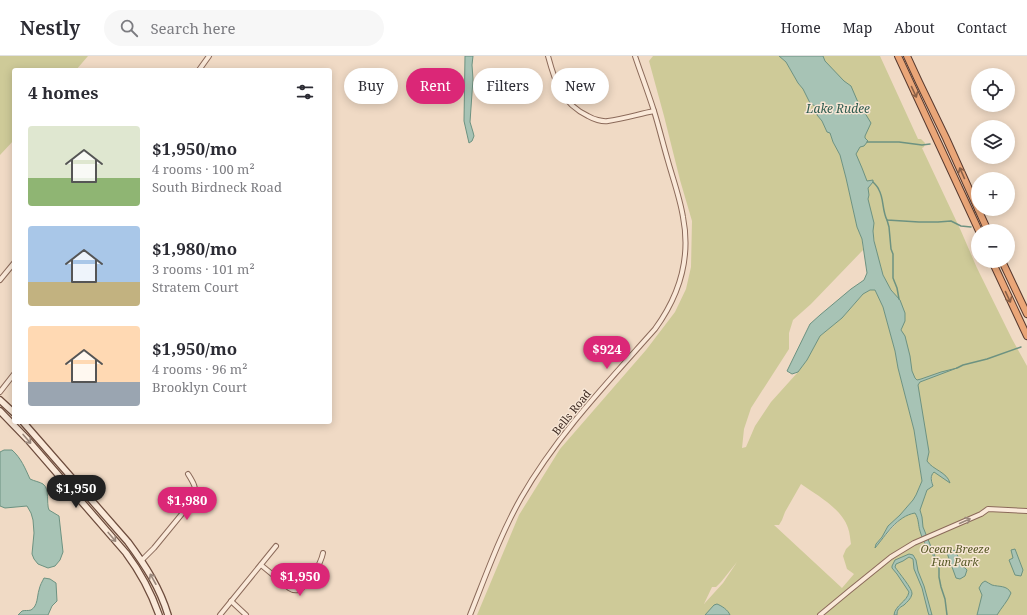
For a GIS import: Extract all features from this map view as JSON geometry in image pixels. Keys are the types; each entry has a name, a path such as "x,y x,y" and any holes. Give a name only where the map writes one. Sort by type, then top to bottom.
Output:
{"highway":[{"path":"898,56 976,224"},
{"path":"907,56 971,193"},
{"path":"995,268 1027,336"},
{"path":"1005,268 1027,314"}],"main road":[{"path":"0,400 12,411"},
{"path":"0,411 12,423"},
{"path":"13,424 136,566 146,583 159,615"},
{"path":"25,424 142,560 156,584 168,615"}],"street":[{"path":"200,68 208,56"},
{"path":"548,56 553,76 560,92 569,103 584,114 607,122 654,111"},
{"name":"Bells Road","path":"470,615 498,543 534,476 575,419 655,329 668,310 677,291 685,254 686,238 683,215 654,111 635,56"},
{"path":"0,280 12,265"},
{"path":"0,392 12,377"},
{"path":"142,560 195,498 196,488 188,474"},
{"path":"820,615 890,557 914,543 981,514 988,509 1027,511"},
{"path":"220,615 276,546"},
{"path":"261,565 289,588 298,590 306,585 319,564 323,553"},
{"path":"231,601 246,615"}],"green space":[{"path":"0,56 88,56 78,68 12,68 12,142 0,155"},
{"name":"Ocean Breeze Fun Park","path":"653,56 779,56 786,62 810,103 818,108 817,115 822,121 827,132 830,133 840,155 857,227 862,239 863,250 811,304 793,320 789,333 789,349 751,408 744,429 742,448 746,447 755,426 771,402 807,360 820,336 842,318 863,294 870,290 875,290 883,307 895,351 914,430 922,481 913,500 888,526 875,547 925,496 927,490 933,486 930,466 927,461 928,455 894,293 889,287 882,272 875,246 873,231 845,150 795,56 880,56 918,139 921,139 925,143 924,147 922,148 971,254 971,268 977,268 1027,366 1027,615 477,615 519,515 560,449 646,350 675,312 686,289 691,267 692,221 649,61","holes":["801,484 835,509 845,521 850,534 851,544 846,549 843,556 847,569 854,574 842,588 774,525 779,525","737,562 723,583 704,604 712,587 716,587"]}],"water":[{"path":"465,56 473,56 470,122 474,136 472,141 469,143 464,121"},
{"name":"Lake Rudee","path":"779,56 823,56 825,61 844,81 851,86 857,100 871,123 865,136 868,141 864,146 860,147 856,154 867,181 873,180 868,188 868,199 874,223 874,241 883,275 891,290 900,300 905,313 905,321 901,330 905,336 912,371 917,380 957,368 920,382 918,385 929,452 927,461 946,476 950,483 934,472 931,478 933,486 927,490 920,510 923,527 936,559 923,539 915,513 897,522 875,548 888,526 913,500 922,481 914,430 895,351 883,307 875,290 870,290 863,294 842,318 820,336 807,360 798,372 792,374 787,371 810,324 851,289 864,280 867,273 862,239 857,227 840,155 830,133 827,132 822,121 817,115 818,108 810,103 786,62"},
{"path":"4,450 12,450 20,460 30,479 42,483 45,486 49,510 59,516 63,552 60,560 55,566 48,568 38,564 34,559 32,554 34,533 33,520 27,506 5,508 0,506 0,452"},
{"path":"1015,549 1023,570 1021,576 1015,575 1009,560 1013,558 1011,550"},
{"path":"955,550 962,566 967,570 965,576 960,579 956,578 947,553"},
{"path":"909,554 913,555 916,560 932,615 929,615 922,588 914,569 913,559 909,557 896,564 895,567 908,585 912,594 909,600 897,611 897,615 894,615 896,609 906,598 909,592 892,566 895,560"},
{"path":"44,578 50,579 56,583 57,601 52,606 48,615 18,615 22,611 31,610 35,606"},
{"path":"985,581 992,585 1005,587 1011,593 997,615 977,615 982,595 979,588"},
{"path":"717,604 725,608 730,615 705,615 714,605"}],"waterway":[{"path":"867,142 899,142 922,145 930,144"},
{"path":"873,182 881,193 887,220 919,222 951,221 961,226 971,227"},
{"path":"887,220 893,254 893,278 899,299"},
{"path":"957,368 1021,347"},
{"path":"936,559 939,565 939,577 945,599 947,615"}]}
